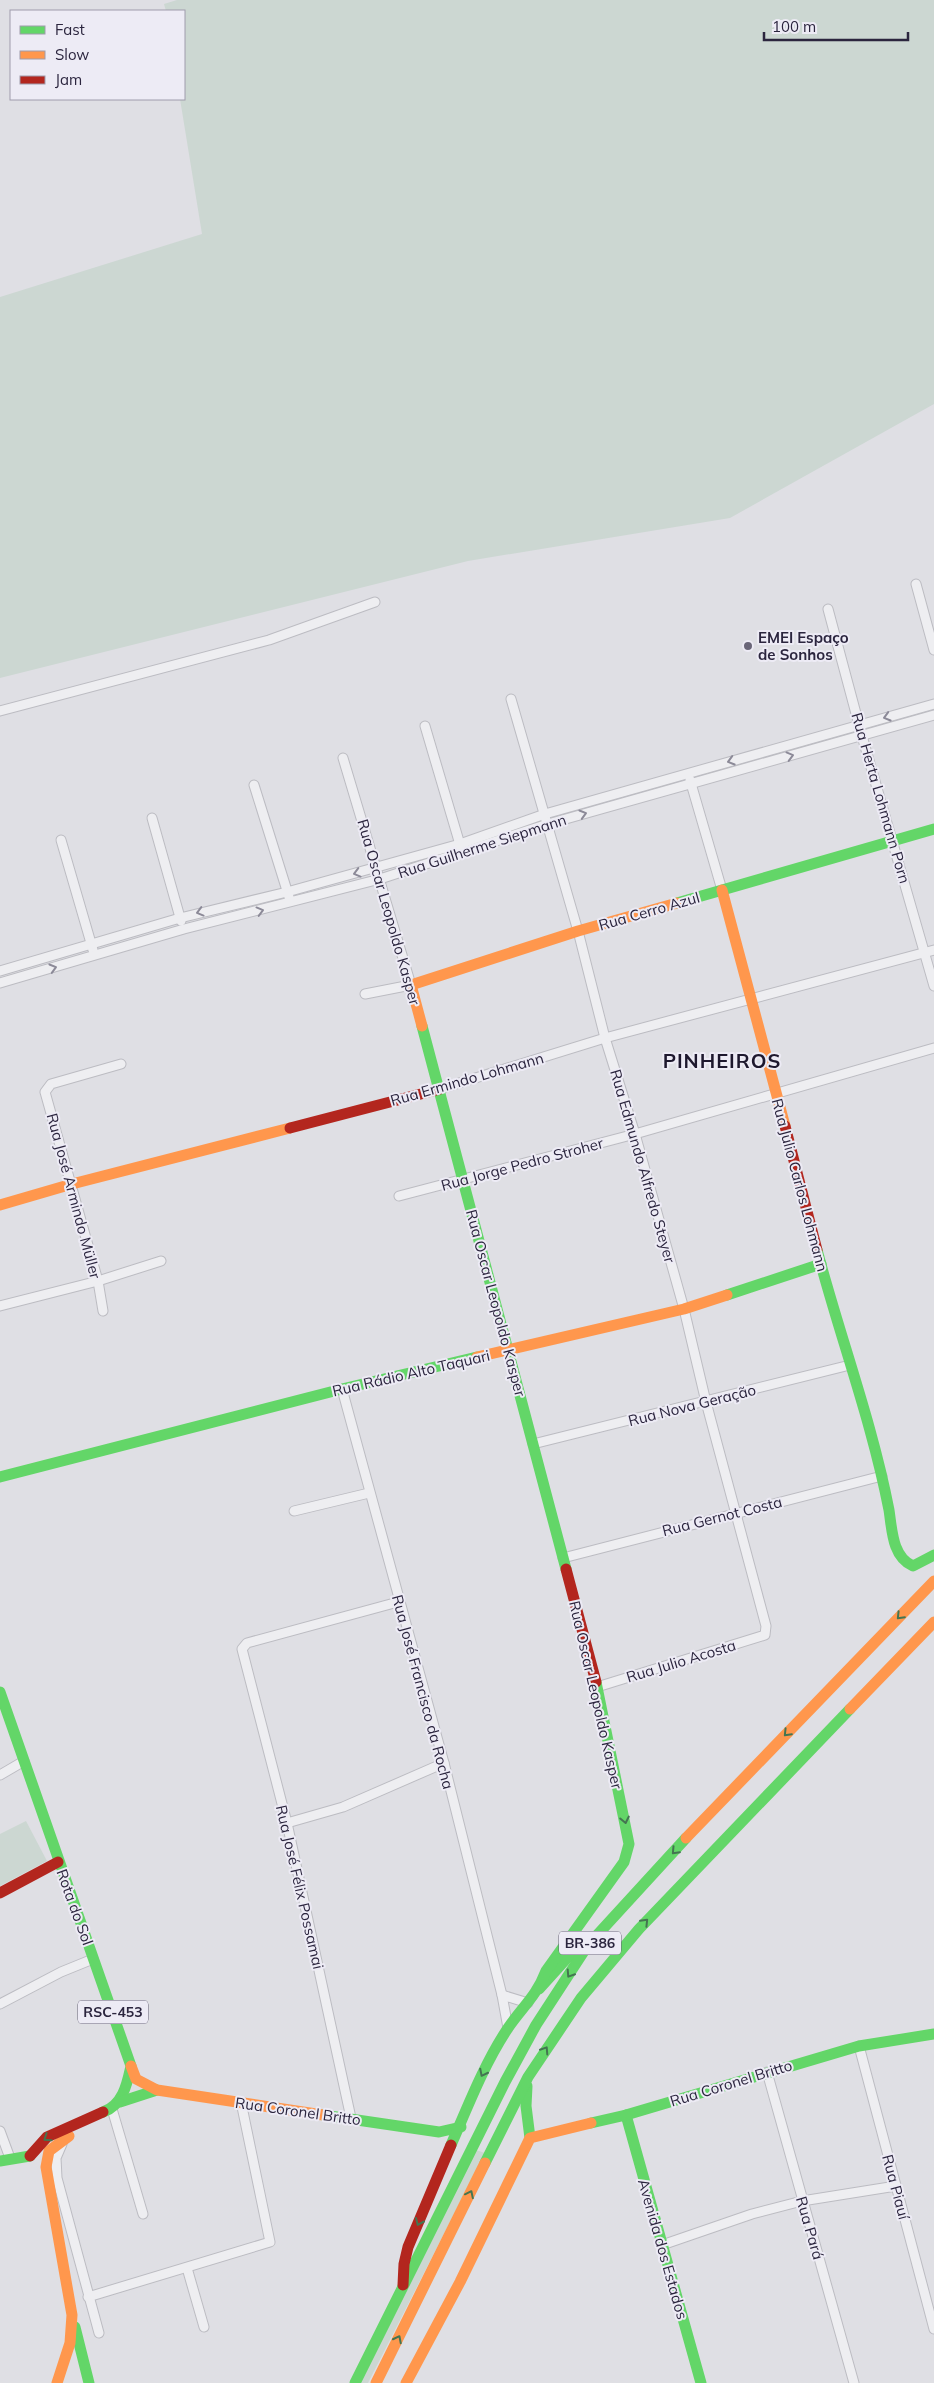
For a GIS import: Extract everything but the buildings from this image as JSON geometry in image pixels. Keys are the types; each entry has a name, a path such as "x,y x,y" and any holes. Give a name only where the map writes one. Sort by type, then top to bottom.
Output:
{"main road":[{"name":"Rua Cerro Azul","path":"411,985 578,931 934,829"},
{"name":"Rua Julio Carlos Lohmann","path":"722,890 821,1264 882,1476 892,1534 900,1558 906,1563 913,1566 934,1555"},
{"name":"Rua Oscar Leopoldo Kasper","path":"411,985 464,1179 597,1687 628,1835 629,1852 546,1971 539,1989"},
{"name":"Rua Ermindo Lohmann","path":"0,1205 72,1184 440,1089"},
{"name":"Rua Rádio Alto Taquari","path":"0,1478 342,1389 684,1309 821,1264"},
{"name":"BR-386","path":"355,2383 505,2082 536,2025 588,1945 682,1843 934,1582"},
{"name":"BR-386","path":"376,2383 528,2078 581,1998 626,1942 934,1622"},
{"name":"Rota do Sol","path":"0,1692 131,2066"},
{"path":"0,1893 58,1862"},
{"path":"403,2285 404,2264 408,2247 481,2076 508,2028 539,1989 567,1958 588,1945"},
{"name":"Rua Coronel Britto","path":"530,2138 626,2115 859,2046 934,2034"},
{"path":"131,2066 136,2079 157,2090"},
{"path":"5,2159 30,2156 49,2151 111,2108 125,2091 131,2066"},
{"path":"406,2383 460,2282 530,2138 526,2106 528,2078"},
{"path":"30,2156 47,2137 111,2108 157,2090"},
{"name":"Rua Coronel Britto","path":"157,2090 439,2132 460,2127"},
{"name":"Avenida dos Estados","path":"626,2115 701,2383"},
{"name":"Rua Coronel Britto","path":"439,2132 454,2143"},
{"path":"49,2151 46,2167 59,2251 72,2316 89,2383"},
{"path":"30,2156 39,2166 53,2209"},
{"path":"30,2156 59,2251"},
{"path":"57,2383 70,2343 72,2316"}],"street":[{"path":"916,584 934,650"},
{"path":"0,711 269,640 375,602"},
{"name":"Rua Herta Lohmann Porn","path":"828,609 862,736 929,951 934,986"},
{"name":"Rua Edmundo Alfredo Steyer","path":"512,699 578,931 605,1038 636,1134 684,1309 706,1402 766,1626 765,1635"},
{"name":"Rua Guilherme Siepmann","path":"3,983 184,930 380,879 545,814 934,704"},
{"name":"Rua Guilherme Siepmann","path":"1,967 91,945 235,903 287,892 461,848 934,715"},
{"path":"425,726 461,848"},
{"name":"Rua Oscar Leopoldo Kasper","path":"343,758 411,985"},
{"name":"Rua Julio Carlos Lohmann","path":"688,774 722,890"},
{"path":"254,785 291,903"},
{"path":"152,818 184,930"},
{"path":"61,840 94,956"},
{"path":"235,903 239,917"},
{"name":"Rua Ermindo Lohmann","path":"440,1089 605,1038 929,951"},
{"path":"1,967 3,983"},
{"name":"Rua Cerro Azul","path":"365,994 411,985"},
{"name":"Rua Jorge Pedro Stroher","path":"399,1196 636,1134 934,1048"},
{"name":"Rua José Armindo Müller","path":"102,1311 98,1281 45,1092 51,1084 121,1064"},
{"path":"0,1306 98,1281 161,1261"},
{"name":"Rua Nova Geração","path":"533,1444 850,1365"},
{"name":"Rua José Francisco da Rocha","path":"342,1389 398,1602 444,1763 502,1994 508,2028"},
{"name":"Rua Gernot Costa","path":"563,1558 882,1476"},
{"path":"294,1511 369,1493"},
{"name":"Rua José Félix Possamai","path":"351,2118 287,1824 242,1649 246,1643 398,1602"},
{"name":"Rua Julio Acosta","path":"597,1687 765,1635"},
{"path":"0,1775 24,1761"},
{"path":"287,1824 343,1807 444,1763"},
{"path":"0,2004 61,1972 93,1959"},
{"path":"502,1994 528,2003"},
{"name":"Rua Piauí","path":"859,2046 934,2329"},
{"name":"Rua Pará","path":"767,2072 854,2383"},
{"path":"88,2297 270,2242 241,2102"},
{"path":"111,2108 144,2214"},
{"path":"0,2131 5,2159"},
{"path":"66,2138 56,2158 55,2167 99,2333"},
{"path":"662,2245 734,2220 802,2201 896,2186"},
{"path":"187,2268 204,2327"}],"shaded area":[{"path":"177,0 934,0 934,404 730,518 468,561 0,678 0,297 202,234 180,100 185,100 185,10 166,10 164,4"},
{"path":"26,1821 47,1861 0,1886 0,1834"},
{"path":"476,2150 485,2153 368,2383 359,2383"}],"traffic: fast":[{"path":"677,903 934,829"},
{"path":"422,1026 566,1569"},
{"path":"817,1250 874,1444 894,1542 901,1556 913,1566 934,1555"},
{"path":"727,1295 821,1264"},
{"path":"0,1477 342,1389 477,1357"},
{"path":"451,2145 477,2085 499,2042 534,1995 546,1971 624,1862 629,1844 596,1682"},
{"path":"0,1692 131,2066 126,2087 120,2099 110,2109 103,2112"},
{"path":"485,2163 528,2077 581,1998 639,1929 850,1709"},
{"path":"355,2383 505,2082 536,2025 588,1945 686,1838"},
{"path":"539,1989 567,1958 582,1948"},
{"path":"591,2123 626,2115 859,2046 934,2034"},
{"path":"527,2086 526,2106 530,2138"},
{"path":"120,2102 157,2090"},
{"path":"323,2115 439,2132 461,2127"},
{"path":"626,2115 701,2383"},
{"path":"0,2161 30,2156"},
{"path":"75,2327 89,2383"}],"traffic: slow":[{"path":"722,890 785,1126"},
{"path":"422,1026 411,985 578,931 677,903"},
{"path":"0,1205 72,1184 290,1128"},
{"path":"477,1357 684,1309 727,1295"},
{"path":"686,1838 934,1581"},
{"path":"850,1709 934,1622"},
{"path":"131,2066 136,2079 157,2090 323,2115"},
{"path":"406,2383 460,2282 530,2138 591,2123"},
{"path":"57,2383 70,2343 72,2315 46,2167 49,2151 69,2136"},
{"path":"376,2383 485,2163"}],"traffic: jam":[{"path":"290,1128 440,1089"},
{"path":"785,1126 817,1250"},
{"path":"566,1569 596,1682"},
{"path":"0,1893 58,1862"},
{"path":"30,2156 47,2137 103,2112"},
{"path":"403,2285 404,2264 408,2247 451,2145"}],"place":[{"name":"EMEI Espaço de Sonhos","path":"748,646"}],"district":[{"name":"PINHEIROS","path":"722,1060"}]}
